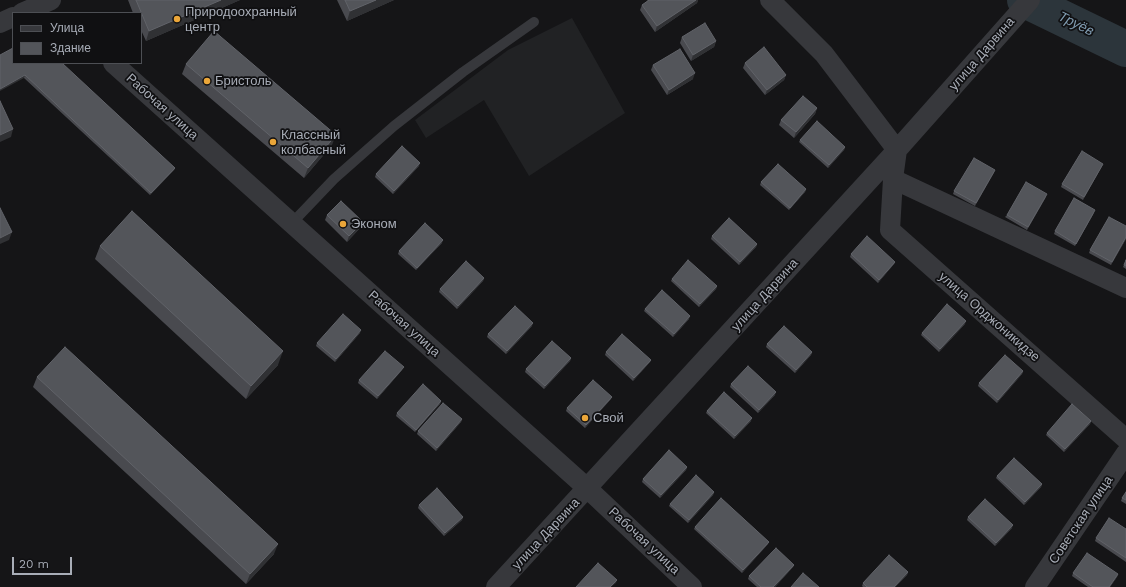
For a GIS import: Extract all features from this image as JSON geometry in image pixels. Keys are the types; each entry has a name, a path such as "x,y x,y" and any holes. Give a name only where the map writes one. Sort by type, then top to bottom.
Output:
{"street":[{"path":"770,0 824,54 897,150"},
{"name":"улица Дарвина","path":"496,587 897,150 1030,0"},
{"path":"25,12 50,4"},
{"path":"0,23 12,17"},
{"name":"Рабочая улица","path":"114,64 587,488 692,587"},
{"name":"улица Орджоникидзе","path":"897,150 893,179 890,230 1126,439"},
{"path":"893,179 1126,288"},
{"name":"Советская улица","path":"1035,587 1126,453"}],"lane":[{"path":"292,224 334,179 394,126 463,72 534,22"}],"shaded area":[{"path":"572,18 625,113 529,176 484,100 426,138 415,120 508,50"}],"building":[{"path":"136,0 221,0 149,31"},
{"path":"345,0 376,0 350,11"},
{"path":"649,0 696,0 657,26 642,5"},
{"path":"705,23 716,41 693,55 682,37"},
{"path":"214,31 336,135 308,168 186,64"},
{"path":"764,47 786,75 767,90 745,63"},
{"path":"12,49 12,64 63,64 175,168 151,193 25,75 0,89 0,55"},
{"path":"680,49 695,73 669,90 653,65"},
{"path":"803,96 817,108 796,132 781,120"},
{"path":"0,101 13,129 0,135"},
{"path":"817,121 845,147 829,165 800,140"},
{"path":"402,146 420,163 394,191 376,174"},
{"path":"1082,151 1103,164 1084,197 1062,184"},
{"path":"974,158 995,170 976,203 954,191"},
{"path":"778,164 806,189 790,208 761,182"},
{"path":"1026,182 1047,194 1028,227 1007,215"},
{"path":"1074,198 1095,210 1076,244 1055,231"},
{"name":"Эконом","path":"341,201 363,222 349,236 327,215"},
{"path":"0,208 12,232 0,238"},
{"path":"132,211 283,351 251,386 100,246"},
{"path":"1109,217 1126,226 1126,237 1112,262 1090,250"},
{"path":"729,218 757,244 740,262 712,236"},
{"path":"425,223 443,240 417,268 399,251"},
{"path":"867,236 895,262 879,280 851,254"},
{"path":"688,260 717,286 700,304 672,279"},
{"path":"466,261 484,278 458,306 440,289"},
{"path":"662,290 690,316 674,334 645,309"},
{"path":"947,304 966,321 940,349 922,333"},
{"path":"515,306 533,323 507,351 488,334"},
{"path":"343,314 361,330 336,359 317,343"},
{"path":"784,326 812,352 796,370 767,344"},
{"path":"622,334 651,360 634,378 606,352"},
{"path":"552,341 571,358 545,386 526,369"},
{"path":"65,347 278,544 250,574 37,377"},
{"path":"385,351 404,367 378,396 359,380"},
{"path":"1005,355 1023,371 998,400 979,383"},
{"path":"748,366 776,392 759,410 731,384"},
{"path":"593,380 612,397 586,425 567,408"},
{"path":"423,384 441,401 416,430 397,413"},
{"path":"724,392 752,418 735,436 707,411"},
{"path":"443,403 462,419 437,448 418,431"},
{"path":"1072,404 1091,421 1065,449 1047,433"},
{"path":"669,450 687,467 661,495 643,479"},
{"path":"1014,458 1042,484 1025,502 997,476"},
{"path":"696,475 714,492 689,520 670,504"},
{"path":"437,488 463,517 445,533 419,505"},
{"path":"1126,492 1126,500 1122,498"},
{"path":"721,498 769,542 743,570 695,527"},
{"path":"985,499 1013,525 996,543 968,517"},
{"path":"1109,518 1126,529 1126,558 1096,538"},
{"path":"776,548 794,565 773,587 761,587 749,576"},
{"path":"1087,553 1118,574 1109,587 1093,587 1073,573"},
{"path":"889,555 908,572 894,587 867,587 863,583"},
{"path":"598,563 617,580 610,587 576,587"},
{"path":"803,573 819,587 791,587"}],"waterway":[{"name":"Труёв","path":"1025,0 1126,49"}],"place":[{"name":"Природоохранный центр","path":"177,19"},
{"name":"Бристоль","path":"207,81"},
{"name":"Классный колбасный","path":"273,142"},
{"name":"Эконом","path":"343,224"},
{"name":"Свой","path":"585,418"}]}
